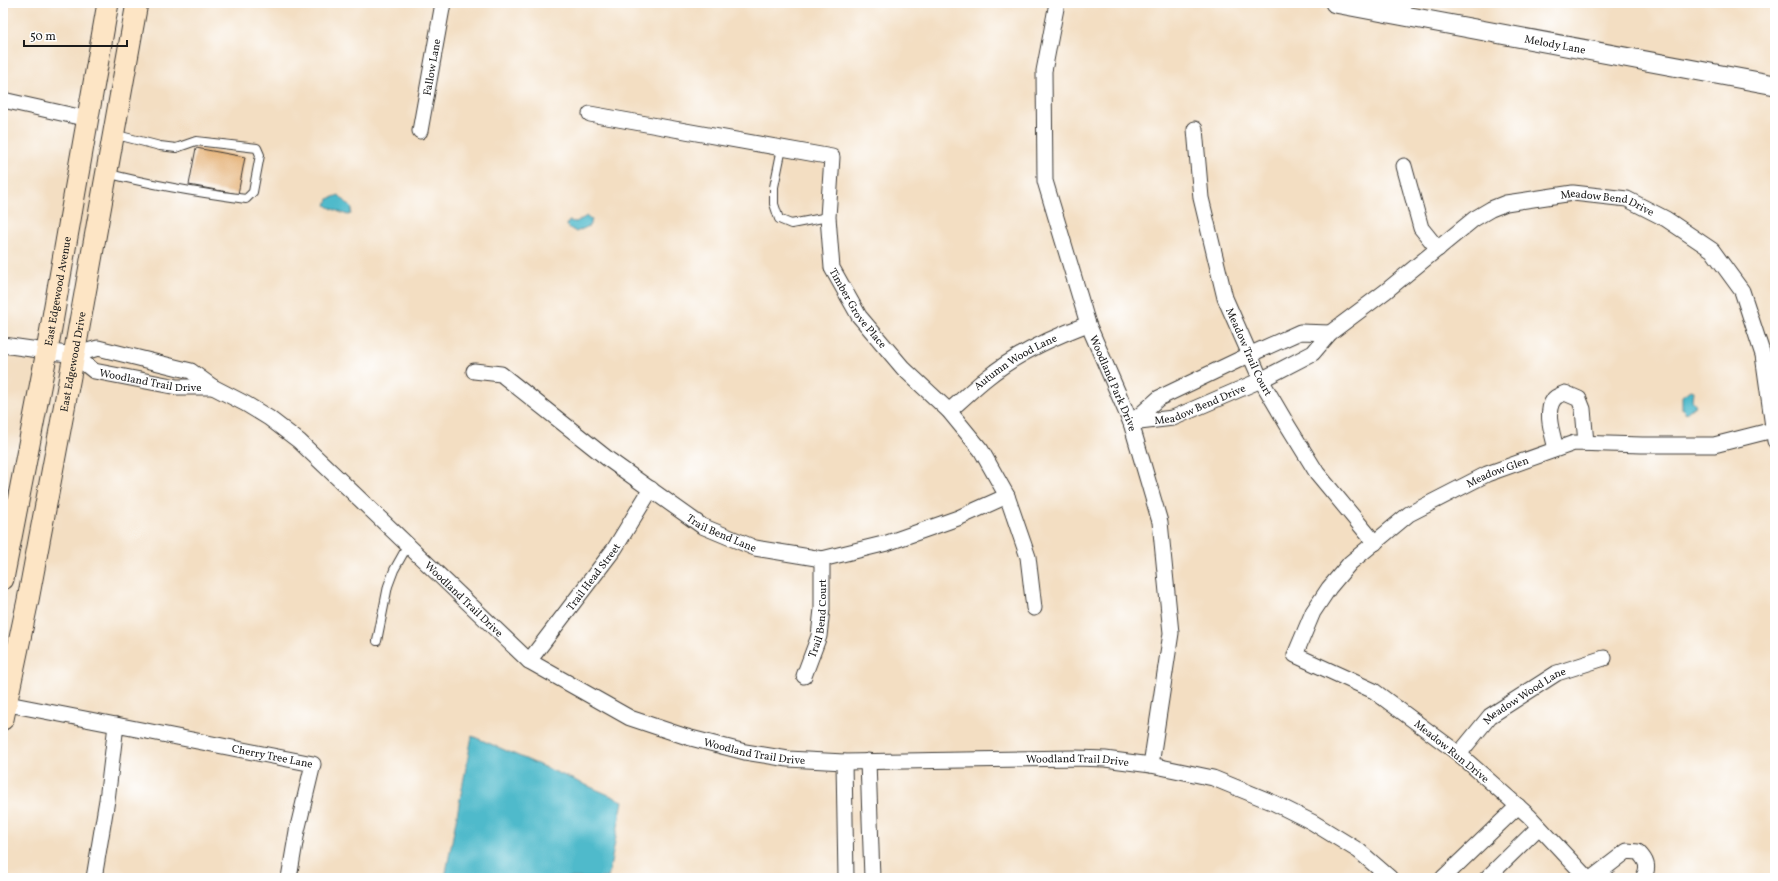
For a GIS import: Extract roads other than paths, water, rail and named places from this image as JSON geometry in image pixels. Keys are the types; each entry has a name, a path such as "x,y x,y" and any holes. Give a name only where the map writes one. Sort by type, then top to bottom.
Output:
{"main road":[{"name":"East Edgewood Avenue","path":"3,579 47,351 108,3"},
{"name":"East Edgewood Drive","path":"4,709 28,600 74,355 136,3"},
{"path":"95,80 104,102 95,157 96,165 100,171 105,173"}],"street":[{"name":"Fallow Lane","path":"420,131 443,3"},
{"name":"Woodland Park Drive","path":"1057,3 1044,71 1045,181 1088,324 1131,423 1160,522 1171,633 1152,765"},
{"name":"Melody Lane","path":"1335,3 1775,85"},
{"path":"3,100 88,119"},
{"name":"Timber Grove Place","path":"590,114 832,157 828,217 832,268 859,316 903,368 949,411 980,450 1007,496 1028,557 1034,608"},
{"name":"Meadow Trail Court","path":"1195,129 1202,198 1224,291 1261,380 1317,473 1375,543"},
{"path":"1404,166 1420,228 1438,249"},
{"name":"Meadow Bend Drive","path":"1131,423 1173,418 1261,380 1313,353 1330,333 1386,291 1474,219 1506,203 1573,193 1627,199 1666,219 1712,250 1742,291 1763,355 1774,435"},
{"name":"Autumn Wood Lane","path":"949,411 988,377 1016,358 1058,335 1088,324"},
{"name":"Meadow Bend Drive","path":"1131,423 1159,398 1251,354 1300,332 1330,333"},
{"path":"3,345 74,355"},
{"name":"Woodland Trail Drive","path":"74,355 98,348 191,371 213,387 263,414 299,441 529,661 630,718 680,735 745,752 788,759 868,762 1076,758 1105,759 1152,765 1213,778 1274,803 1312,822 1359,851 1390,878"},
{"name":"Woodland Trail Drive","path":"74,355 94,371 177,387 213,387"},
{"name":"Trail Bend Lane","path":"474,371 501,374 608,458 702,526 755,548 822,558 887,544 958,518 1007,496"},
{"path":"1556,449 1549,408 1554,398 1564,393 1579,399 1583,409 1586,443"},
{"name":"Meadow Glen","path":"1295,655 1313,612 1329,588 1350,563 1409,514 1487,474 1574,443 1714,445 1774,435"},
{"name":"Trail Head Street","path":"529,661 615,548 651,488"},
{"name":"Trail Bend Court","path":"804,676 819,636 822,609 822,558"},
{"name":"Meadow Run Drive","path":"1295,655 1374,691 1459,754 1518,806 1587,878"},
{"name":"Meadow Wood Lane","path":"1459,754 1490,716 1557,673 1604,658"},
{"name":"Cherry Tree Lane","path":"4,709 116,725 313,764 297,831 289,878"},
{"path":"94,878 107,800 116,725"},
{"path":"844,762 846,878"},
{"path":"868,762 872,878"},
{"path":"1443,878 1518,806"},
{"path":"1487,878 1539,827"},
{"path":"1592,878 1627,851 1638,852 1646,860 1647,871 1643,878"}],"lane":[{"path":"105,173 174,187 188,192 246,199 252,192 260,155 257,148 196,141 176,148 160,146 112,133"},
{"path":"782,148 774,187 774,204 780,219 791,224 828,217"},
{"path":"377,642 388,586 394,570 408,544"}],"water":[{"path":"339,195 352,208 351,214 348,215 326,205 328,199"},
{"path":"587,216 592,220 589,226 576,232 568,227 567,225 569,221 576,222"},
{"path":"1690,390 1693,391 1692,400 1696,405 1686,413 1682,409 1682,396"},
{"path":"472,736 623,801 608,878 445,878"}]}
